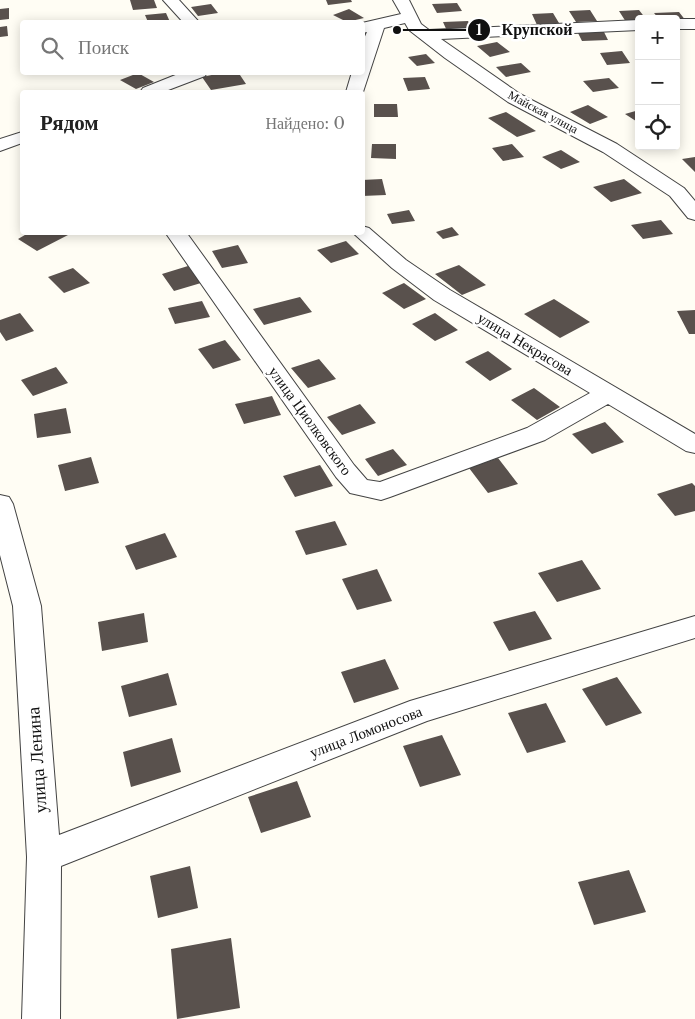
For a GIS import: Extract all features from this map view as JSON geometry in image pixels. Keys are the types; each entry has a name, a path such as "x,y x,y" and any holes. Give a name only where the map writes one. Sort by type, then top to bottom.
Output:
{"street":[{"path":"171,0 189,20"},
{"name":"Майская улица","path":"401,0 415,26 451,55 514,98 610,148 677,192 695,214"},
{"path":"365,52 370,26 410,17"},
{"path":"680,24 695,24"},
{"path":"426,35 635,25"},
{"path":"154,90 192,75"},
{"path":"355,90 360,75"},
{"path":"0,145 20,139"},
{"name":"улица Циолковского","path":"177,235 358,487 381,491 536,434 607,394"},
{"name":"улица Некрасова","path":"365,235 399,264 442,295 695,445"},
{"name":"улица Ленина","path":"0,504 27,606 44,856 41,1019"},
{"name":"улица Ломоносова","path":"44,856 143,816 421,710 695,627"}],"building":[{"path":"130,0 154,0 157,8 133,10"},
{"path":"326,0 351,0 352,2 328,5"},
{"path":"457,3 462,11 437,13 432,4"},
{"path":"211,4 218,13 198,16 191,7"},
{"path":"9,8 9,19 0,20 0,9"},
{"path":"349,9 364,18 343,20 333,15"},
{"path":"590,10 597,21 576,22 569,11"},
{"path":"639,10 643,15 635,15 635,21 626,22 619,11"},
{"path":"679,12 686,21 680,21 680,15 656,15 654,13"},
{"path":"166,13 169,20 147,20 145,15"},
{"path":"553,13 559,23 537,25 532,14"},
{"path":"468,21 473,30 447,31 443,22"},
{"path":"7,26 8,36 0,37 0,27"},
{"path":"603,30 608,40 582,41 577,31"},
{"path":"497,42 510,52 490,57 477,46"},
{"path":"622,51 630,63 607,65 600,53"},
{"path":"426,54 435,63 417,66 408,57"},
{"path":"521,63 531,72 506,77 496,67"},
{"path":"133,75 142,75 154,82 136,89 120,80"},
{"path":"240,75 246,84 211,90 202,77"},
{"path":"425,77 430,89 408,91 403,78"},
{"path":"609,78 619,88 593,92 583,81"},
{"path":"374,104 397,104 398,117 374,117"},
{"path":"588,105 608,117 590,124 570,112"},
{"path":"635,111 635,120 625,114"},
{"path":"506,112 536,131 517,137 488,118"},
{"path":"372,144 396,144 396,159 371,158"},
{"path":"512,144 524,157 503,161 492,148"},
{"path":"561,150 580,162 561,169 542,157"},
{"path":"695,157 695,172 682,159"},
{"path":"382,179 386,195 365,196 365,180"},
{"path":"624,179 642,193 611,202 593,187"},
{"path":"409,210 415,221 392,224 387,214"},
{"path":"661,220 673,234 643,239 631,225"},
{"path":"452,227 459,235 443,239 436,232"},
{"path":"25,235 68,235 37,251 18,239"},
{"path":"346,241 359,254 331,263 317,250"},
{"path":"238,245 248,263 222,268 212,251"},
{"path":"459,265 486,285 462,295 435,274"},
{"path":"188,266 201,283 174,291 162,274"},
{"path":"73,268 90,283 64,293 48,277"},
{"path":"404,283 426,299 404,309 382,293"},
{"path":"300,297 312,312 264,325 253,309"},
{"path":"554,299 590,322 560,338 524,314"},
{"path":"202,301 210,317 175,324 168,308"},
{"path":"695,310 695,334 689,334 677,311"},
{"path":"20,313 34,331 6,341 0,332 0,320"},
{"path":"435,313 458,330 435,341 412,324"},
{"path":"225,340 241,360 213,369 198,349"},
{"path":"488,351 512,369 490,381 465,362"},
{"path":"319,359 336,379 308,388 291,368"},
{"path":"56,367 68,383 33,396 21,380"},
{"path":"534,388 560,407 537,420 511,400"},
{"path":"272,396 281,415 244,424 235,404"},
{"path":"360,404 376,423 342,435 327,417"},
{"path":"66,408 71,433 37,438 34,414"},
{"path":"605,422 624,442 592,454 572,434"},
{"path":"393,449 407,465 378,476 365,459"},
{"path":"91,457 99,483 65,491 58,465"},
{"path":"498,458 518,484 488,493 469,468"},
{"path":"320,465 333,486 295,497 283,476"},
{"path":"692,483 695,486 695,511 675,516 657,494"},
{"path":"335,521 347,545 306,555 295,531"},
{"path":"165,533 177,557 136,570 125,546"},
{"path":"582,560 601,589 557,602 538,573"},
{"path":"377,569 392,601 357,610 342,579"},
{"path":"535,611 552,639 509,651 493,622"},
{"path":"144,613 148,642 102,651 98,622"},
{"path":"385,659 399,689 354,703 341,672"},
{"path":"168,673 177,705 129,717 121,686"},
{"path":"617,677 642,713 606,726 582,689"},
{"path":"546,703 566,742 527,753 508,713"},
{"path":"442,735 461,775 420,787 403,746"},
{"path":"172,738 181,772 131,787 123,752"},
{"path":"297,781 311,817 261,833 248,797"},
{"path":"190,866 198,908 158,918 150,876"},
{"path":"629,870 646,912 594,925 578,882"},
{"path":"231,938 240,1008 177,1019 171,949"}],"place":[{"name":"Крупской","path":"397,30"}]}
